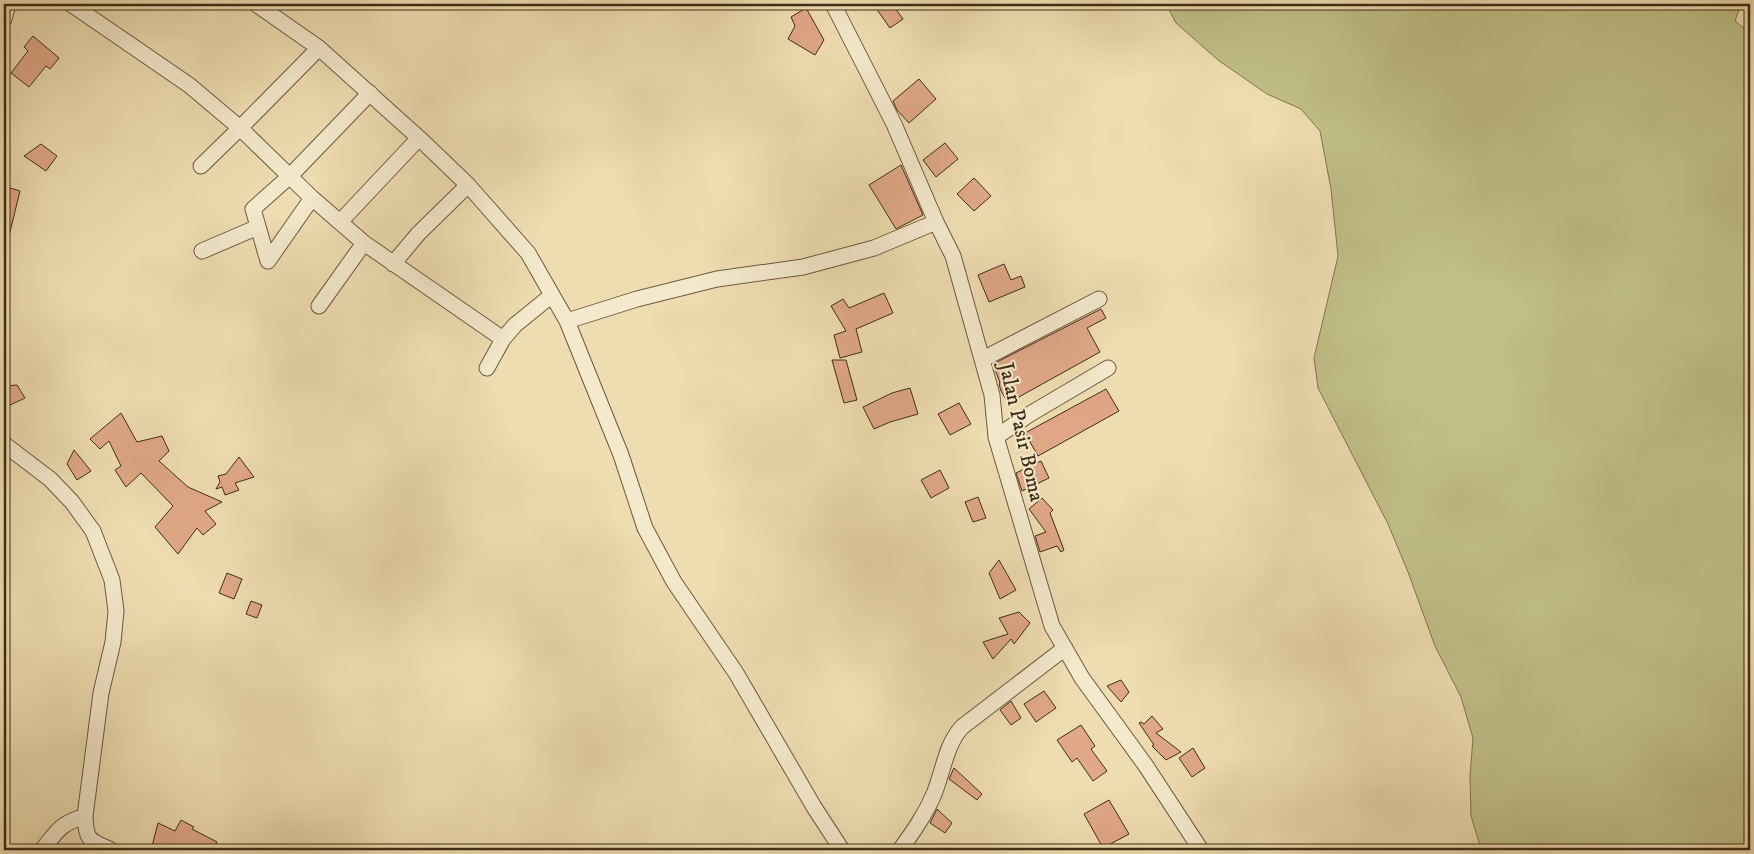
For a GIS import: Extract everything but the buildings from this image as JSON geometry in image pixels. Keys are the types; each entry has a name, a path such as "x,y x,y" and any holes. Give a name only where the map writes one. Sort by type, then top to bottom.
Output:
{"street":[{"path":"4,19 8,4"},
{"path":"71,4 189,85 240,128 312,198 364,243 502,339"},
{"path":"256,4 318,48 420,138 468,185 528,253 567,321 620,455 645,528 674,582 736,673 814,807 842,850"},
{"name":"Jalan Pasir Boma","path":"833,4 894,124 936,222 953,256 992,395 996,437 1052,626 1082,678 1146,766 1200,850"},
{"path":"201,166 318,48"},
{"path":"312,198 268,261 253,209 290,176 370,93"},
{"path":"340,222 420,138"},
{"path":"393,264 418,234 468,185"},
{"path":"567,321 637,299 717,279 812,265 874,248 936,222"},
{"path":"202,251 258,227"},
{"path":"319,306 364,243"},
{"path":"487,368 502,339 552,294"},
{"path":"983,359 1099,298"},
{"path":"996,437 1030,414 1108,368"},
{"path":"4,444 50,479 72,502 93,531 112,580 116,611 113,642 101,693 86,816 86,834 93,842 111,850"},
{"path":"900,850 924,814 933,796 954,736 962,727 1065,648"},
{"path":"42,850 59,828 72,820 86,816"}],"shaded area":[{"path":"1166,4 1741,4 1735,21 1750,33 1750,850 1481,849 1471,816 1470,776 1473,738 1461,697 1435,646 1388,524 1318,388 1314,358 1338,256 1331,189 1320,131 1301,109 1267,94 1218,60 1176,23"}]}
